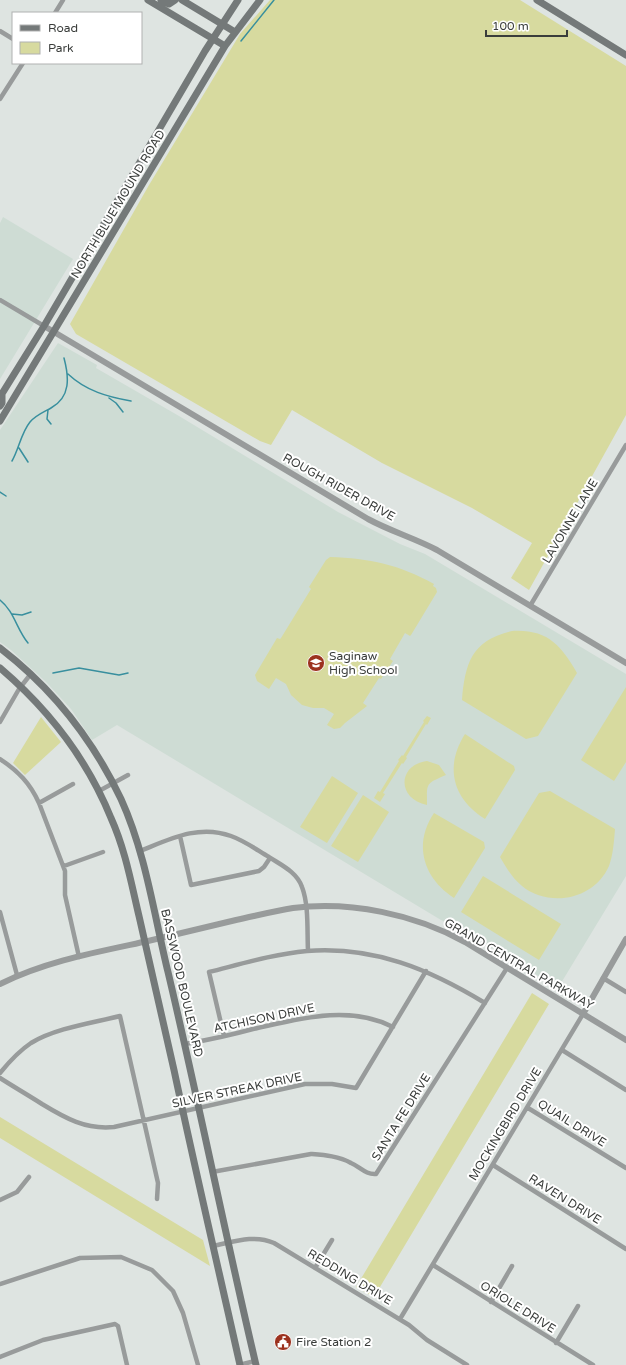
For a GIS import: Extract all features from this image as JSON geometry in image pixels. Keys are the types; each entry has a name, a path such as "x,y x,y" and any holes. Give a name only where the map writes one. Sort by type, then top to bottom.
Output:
{"main road":[{"path":"148,0 225,46"},
{"path":"161,0 169,4 174,0"},
{"path":"182,0 235,32"},
{"name":"NORTH BLUE MOUND ROAD","path":"1,395 44,326 212,39 238,0"},
{"name":"NORTH BLUE MOUND ROAD","path":"0,421 225,46 260,0"},
{"path":"537,0 626,55"},
{"path":"0,406 2,403 1,395"},
{"name":"BASSWOOD BOULEVARD","path":"0,648 30,674 52,696 77,726 97,755 113,783 129,819 140,851 185,1044 212,1172 256,1363"},
{"path":"0,668 21,686 49,716 67,739 99,791 110,815 122,848 145,941 240,1365"}],"street":[{"path":"56,12 63,0"},
{"path":"0,31 12,38"},
{"path":"0,100 23,64"},
{"path":"0,300 44,326"},
{"name":"ROUGH RIDER DRIVE","path":"44,326 368,519 428,545 626,663"},
{"name":"LAVONNE LANE","path":"530,606 626,445"},
{"path":"0,722 21,686 30,674"},
{"path":"0,759 25,778 39,803 64,866 66,876 65,895 79,956"},
{"path":"99,791 128,775"},
{"path":"39,803 73,784"},
{"path":"140,851 180,836 202,831 225,834 240,840 286,868 297,877 302,888 305,907 308,951"},
{"path":"180,836 191,885 259,870 264,867 270,858"},
{"path":"64,866 103,852"},
{"name":"GRAND CENTRAL PARKWAY","path":"0,984 17,975 53,962 269,913 305,907 363,909 418,921 456,938 626,1040"},
{"path":"0,912 17,975"},
{"name":"MOCKINGBIRD DRIVE","path":"400,1320 528,1108 626,939"},
{"path":"224,1036 209,972 280,955 308,951 362,953 397,960 426,971 451,983 485,1003"},
{"name":"SANTA FE DRIVE","path":"212,1172 311,1154 326,1155 350,1162 370,1175 376,1174 507,968"},
{"name":"SILVER STREAK DRIVE","path":"0,1078 65,1117 80,1124 108,1128 304,1084 332,1084 356,1088 426,971"},
{"path":"603,978 626,992"},
{"name":"ATCHISON DRIVE","path":"185,1044 307,1017 329,1015 361,1016 393,1027"},
{"path":"0,1073 18,1054 40,1039 59,1032 120,1016 158,1184 157,1199"},
{"path":"562,1050 626,1090"},
{"name":"QUAIL DRIVE","path":"528,1108 626,1168"},
{"name":"RAVEN DRIVE","path":"493,1165 626,1249"},
{"path":"0,1200 16,1192 29,1177"},
{"name":"REDDING DRIVE","path":"213,1246 249,1239 266,1239 412,1327 427,1340 467,1365"},
{"path":"315,1268 332,1240"},
{"path":"0,1284 80,1258 121,1257 152,1270 174,1291 183,1313 198,1365"},
{"name":"ORIOLE DRIVE","path":"433,1265 593,1365"},
{"path":"491,1302 512,1266"},
{"path":"556,1343 578,1306"},
{"path":"0,1357 43,1340 115,1324 118,1326 127,1365"},
{"path":"240,1365 256,1363"}],"shaded area":[{"path":"3,217 73,259 0,379 0,223"},
{"name":"Saginaw High School","path":"58,343 97,365 96,368 338,512 400,544 425,554 626,674 626,876 558,988 466,932 441,920 117,725 92,740 71,709 46,682 0,642 0,430"}],"green space":[{"path":"270,0 520,0 626,66 626,415 529,590 511,578 532,543 472,508 382,463 292,410 271,445 260,441 76,334 70,324 149,185 240,34"},
{"path":"330,557 358,559 396,567 434,584 433,586 436,588 437,592 411,635 410,636 405,633 390,659 393,661 381,679 379,678 363,703 367,706 340,728 334,729 327,725 334,714 324,708 313,708 302,705 291,695 286,684 276,678 269,689 257,681 255,675 277,638 281,638 311,589 309,587 326,560"},
{"path":"512,631 535,633 552,641 565,654 577,673 538,736 526,739 462,700 465,675 473,655 479,647 488,640"},
{"path":"626,687 626,762 614,781 581,760"},
{"path":"427,716 431,718 406,757 407,758 403,764 402,763 383,793 385,794 380,802 374,798 378,791 380,792 399,761 398,760 402,755 403,756"},
{"path":"41,717 61,742 25,775 13,763"},
{"path":"465,734 514,766 515,770 485,819 465,802 455,781 455,758"},
{"path":"427,761 439,765 446,775 434,780 427,788 427,805 417,802 410,796 404,782 410,769 417,764"},
{"path":"332,776 358,793 327,843 300,827"},
{"path":"550,791 615,829 609,866 602,878 593,887 570,897 545,897 533,893 515,880 500,857 539,793"},
{"path":"363,795 389,812 358,862 331,846"},
{"path":"434,813 484,842 485,848 454,898 443,890 435,881 424,860 424,837"},
{"path":"483,876 561,924 539,960 461,912"},
{"path":"532,993 549,1004 374,1297 356,1287"},
{"path":"0,1117 203,1240 210,1266 0,1138"}],"waterway":[{"path":"241,41 274,0"},
{"path":"12,461 24,431 30,422 58,403 62,398 67,386 67,372 64,358"},
{"path":"68,374 82,385 90,389 131,401"},
{"path":"109,398 116,403 123,412"},
{"path":"48,410 47,419 51,424"},
{"path":"19,448 28,462"},
{"path":"0,492 6,496"},
{"path":"0,600 9,610 28,643"},
{"path":"12,614 22,615 31,612"},
{"path":"53,673 79,668 119,675 128,673"}],"place":[{"name":"Saginaw High School","path":"316,663"},
{"name":"Fire Station 2","path":"283,1342"}]}
